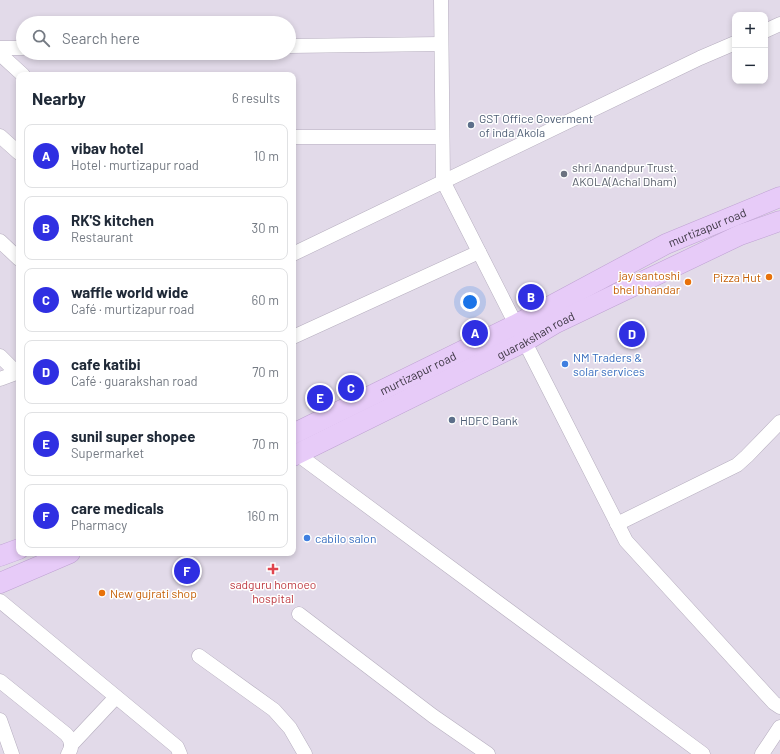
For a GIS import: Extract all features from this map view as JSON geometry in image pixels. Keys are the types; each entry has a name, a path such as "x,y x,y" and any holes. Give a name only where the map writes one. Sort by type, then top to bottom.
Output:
{"street":[{"path":"441,0 443,181 626,541 774,703 780,707"},
{"path":"768,30 780,24"},
{"path":"296,46 442,44"},
{"path":"296,253 700,58 732,44"},
{"path":"0,48 16,48"},
{"path":"0,54 20,72"},
{"path":"0,136 16,150"},
{"path":"296,137 442,137"},
{"name":"murtizapur road","path":"296,433 519,333 666,244 780,197"},
{"name":"guarakshan road","path":"296,452 519,333 556,323 740,235 780,221"},
{"path":"0,241 16,256"},
{"path":"296,336 479,252"},
{"path":"0,356 16,370"},
{"path":"0,380 16,373"},
{"path":"617,524 736,465 747,456 780,422"},
{"path":"296,454 703,754"},
{"path":"0,556 16,550"},
{"path":"0,584 63,556"},
{"path":"0,601 177,747 180,754"},
{"path":"299,614 433,716 488,754"},
{"path":"199,656 274,710 290,728 305,754"},
{"path":"0,681 66,734 70,738 70,749"},
{"path":"70,749 116,697"},
{"path":"0,720 12,754"},
{"path":"762,754 780,727"}],"shaded area":[{"path":"0,0 780,0 780,754 0,754"}],"place":[{"name":"GST Office Goverment of inda Akola","path":"471,125"},
{"name":"shri Anandpur Trust. AKOLA(Achal Dham)","path":"564,174"},
{"name":"Pizza Hut","path":"769,277"},
{"name":"jay santoshi bhel bhandar","path":"688,282"},
{"name":"RK'S kitchen","path":"531,297"},
{"name":"vibav hotel","path":"475,333"},
{"name":"cafe katibi","path":"632,334"},
{"name":"NM Traders & solar services","path":"565,364"},
{"name":"waffle world wide","path":"351,388"},
{"name":"sunil super shopee","path":"320,398"},
{"name":"HDFC Bank","path":"452,420"},
{"name":"cabilo salon","path":"307,538"},
{"name":"sadguru homoeo hospital","path":"273,569"},
{"name":"care medicals","path":"187,571"},
{"name":"New gujrati shop","path":"102,593"}]}
